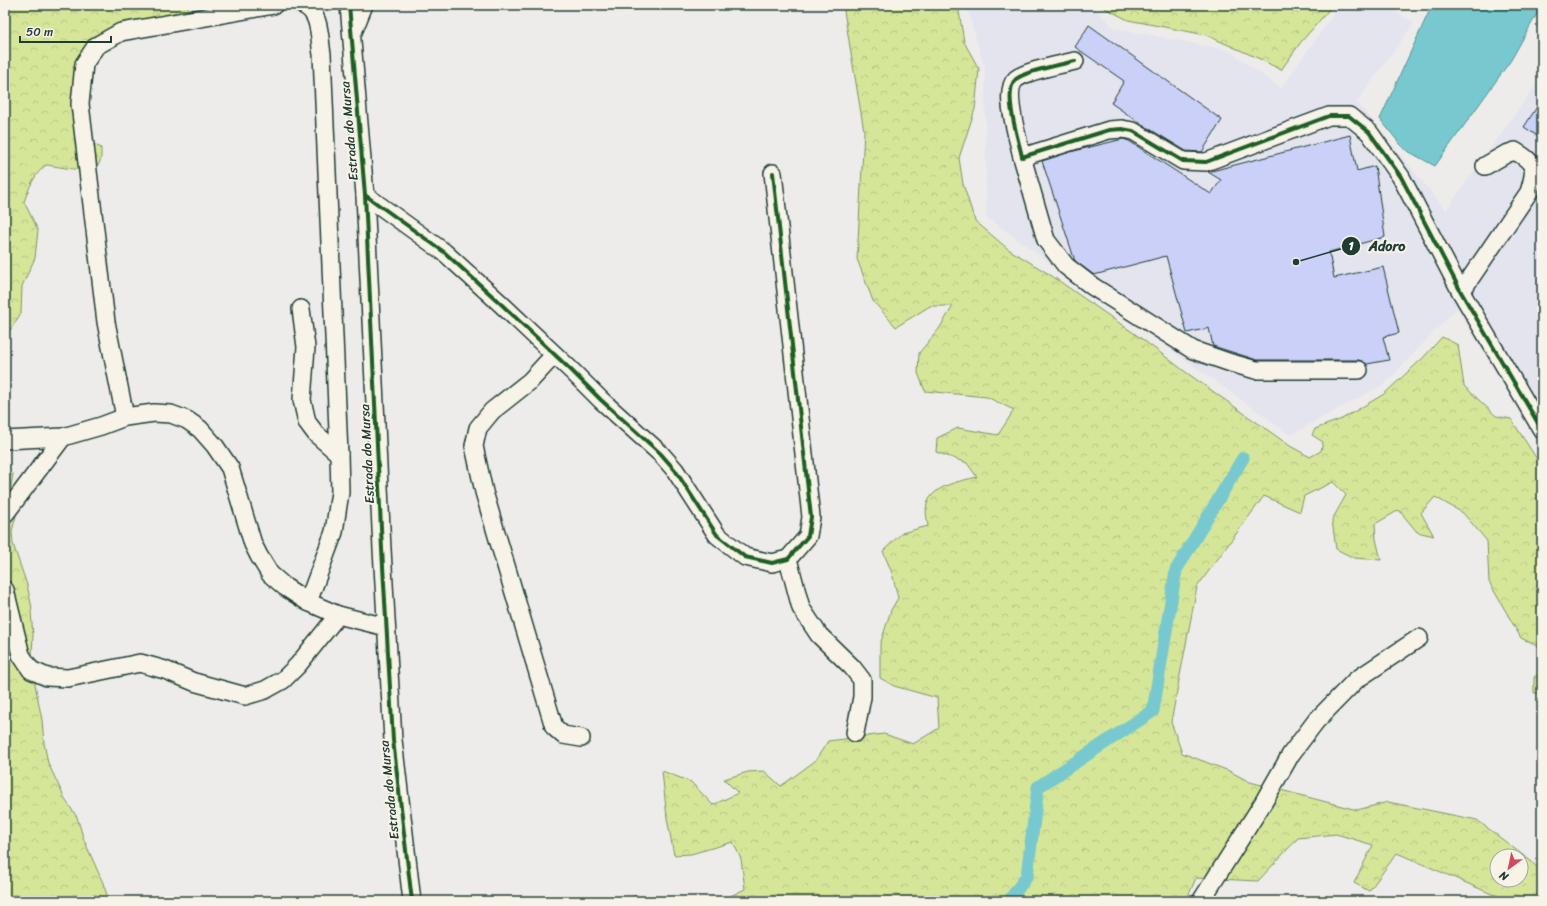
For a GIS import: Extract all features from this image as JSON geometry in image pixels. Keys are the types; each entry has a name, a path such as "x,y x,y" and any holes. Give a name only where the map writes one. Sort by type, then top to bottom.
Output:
{"street":[{"path":"125,417 106,322 80,104 84,64 96,46 121,32 274,5"},
{"path":"303,5 307,7 317,19 322,54 340,492 334,532 308,602"},
{"name":"Estrada do Mursa","path":"349,5 365,195 393,740 412,901"},
{"path":"352,36 364,5"},
{"path":"1075,61 1024,74 1015,80 1011,88 1010,100 1022,157 1046,240 1066,266 1092,286 1193,350 1256,370 1359,370"},
{"path":"1022,157 1109,130 1122,129 1133,131 1183,161 1206,162 1329,116 1349,116 1369,132 1401,177 1461,292 1542,430"},
{"path":"1461,292 1529,192 1535,174 1529,159 1515,151 1506,154 1485,166"},
{"path":"365,195 444,252 500,303 601,400 661,454 675,470 717,535 745,557 772,563 788,559 808,536 811,517 773,173"},
{"path":"301,309 306,347 302,400 307,422 316,434 339,454"},
{"path":"554,355 530,381 492,411 478,428 474,446 486,499 554,727 563,735 581,738"},
{"path":"5,440 63,437 125,417 154,413 171,414 187,420 200,429 216,446 230,468 258,556 270,574 284,587 308,602 338,615 386,627"},
{"path":"5,514 63,437"},
{"path":"788,559 801,608 819,635 852,667 862,680 862,697 855,733"},
{"path":"5,590 21,655 31,670 47,677 68,678 140,663 165,670 194,682 245,696 265,690 283,680 298,665 338,615"},
{"path":"1201,901 1263,803 1291,754 1316,721 1356,680 1419,638"}],"shaded area":[{"path":"966,5 1091,5 1115,28 1228,50 1281,88 1340,5 1386,5 1414,23 1357,102 1446,210 1542,76 1542,451 1457,308 1385,384 1290,435 986,217 985,69"}],"green space":[{"path":"5,5 187,5 189,10 179,20 101,45 83,63 92,143 101,148 99,164 92,168 86,169 72,169 46,165 32,182 24,202 38,230 35,258 22,286 21,313 5,338"},
{"path":"843,5 958,5 964,42 979,69 975,109 959,158 963,184 975,221 1008,249 1049,274 1138,336 1187,373 1290,446 1310,457 1321,451 1323,442 1312,435 1315,429 1342,419 1384,394 1423,358 1442,337 1458,345 1464,386 1496,416 1511,419 1542,467 1542,648 1521,638 1489,582 1487,541 1463,513 1435,497 1421,513 1434,536 1417,532 1399,510 1375,524 1376,539 1381,560 1354,558 1336,549 1332,520 1346,495 1333,482 1304,496 1300,512 1264,496 1197,587 1171,722 1182,753 1229,771 1250,782 1357,810 1388,802 1477,820 1514,848 1489,848 1489,888 1529,888 1529,860 1542,873 1542,901 1508,901 1397,853 1369,891 1354,883 1373,845 1336,834 1298,838 1258,881 1196,878 1186,901 720,901 745,889 741,859 733,842 691,854 674,855 667,818 662,771 691,782 713,805 738,793 724,779 748,772 764,771 781,786 815,761 828,741 884,734 913,744 939,728 937,698 894,686 880,678 880,645 891,610 898,598 892,573 883,551 902,533 928,526 926,506 935,492 956,482 977,477 967,463 936,452 937,438 958,428 998,435 1014,410 987,397 925,391 918,373 919,353 939,329 953,306 930,306 896,327 873,301 857,259 864,131"},
{"path":"1099,5 1333,5 1301,42 1281,70 1206,35 1128,20"},
{"path":"13,474 11,486 20,501 12,531 13,544 27,585 32,608 32,656 34,679 48,763 66,801 77,817 84,840 103,883 109,901 5,901 5,476"},
{"path":"1542,672 1542,693 1534,693 1534,677"},
{"path":"637,895 647,901 619,901"}],"water":[{"path":"1432,5 1542,5 1511,60 1435,166 1404,149 1380,119"}],"building":[{"path":"1089,25 1222,120 1202,152 1186,151 1143,125 1111,103 1124,81 1075,47"},
{"path":"1542,99 1542,139 1524,127"},
{"path":"1350,135 1357,171 1375,166 1385,237 1329,252 1334,278 1383,267 1399,333 1383,337 1389,360 1367,364 1359,360 1257,360 1213,346 1209,328 1187,333 1166,256 1094,275 1075,261 1042,161 1070,152 1123,139 1129,141 1211,194 1221,180 1208,172"}],"waterway":[{"path":"1009,901 1027,876 1038,787 1153,711 1176,570 1243,458"}],"cycle path":[{"path":"349,5 365,195 393,740 412,901"},
{"path":"1075,61 1028,73 1016,79 1012,85 1011,105 1022,157 1109,130 1122,129 1133,131 1183,161 1206,162 1329,116 1349,116 1369,132 1401,177 1461,292 1542,430"},
{"path":"365,195 444,252 500,303 601,400 661,454 675,470 717,535 745,557 772,563 788,559 808,536 811,517 773,173"}],"place":[{"name":"Adoro","path":"1296,262"}]}
